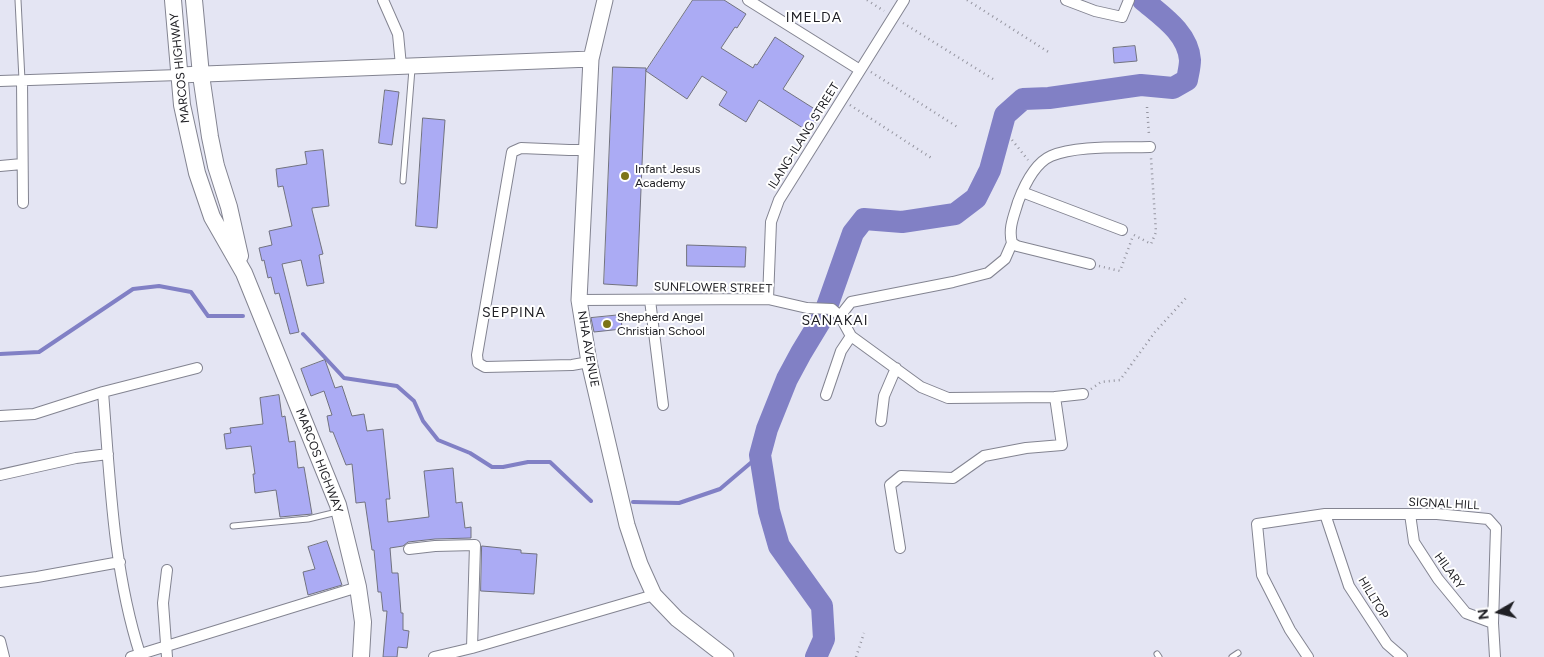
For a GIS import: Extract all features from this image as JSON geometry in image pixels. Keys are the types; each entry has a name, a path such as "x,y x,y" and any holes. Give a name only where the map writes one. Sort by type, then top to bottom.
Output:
{"main road":[{"name":"MARCOS HIGHWAY","path":"173,0 185,124 203,193 212,217 244,273 339,511 358,587 363,622 362,657"},
{"name":"MARCOS HIGHWAY","path":"194,0 201,75 216,166 229,208 244,273"}],"street":[{"path":"384,0 398,34 406,66"},
{"name":"NHA AVENUE","path":"605,0 591,59 585,150 579,300 589,362 627,525 640,564 654,595 677,619 726,657"},
{"path":"748,0 861,68"},
{"name":"ILANG-ILANG STREET","path":"768,299 771,222 778,200 904,0"},
{"path":"1066,0 1122,17 1127,2"},
{"path":"0,81 591,59"},
{"path":"22,80 23,203"},
{"path":"1083,394 1056,397 948,398 921,387 851,336 836,312 852,302 953,282 988,273 1004,259 1012,243 1010,234 1012,222 1022,192 1036,169 1051,156 1076,150 1150,147"},
{"path":"585,150 521,148 512,152 477,355 478,363 485,367 589,362"},
{"path":"0,166 22,164"},
{"path":"1022,192 1122,230"},
{"path":"1012,243 1017,246 1090,264"},
{"name":"SUNFLOWER STREET","path":"579,300 768,299 807,308 836,312"},
{"path":"650,300 663,405"},
{"path":"826,395 841,351 851,336"},
{"path":"0,416 34,414 103,392 197,368"},
{"path":"881,421 884,396 896,368"},
{"path":"103,392 120,562 136,656 167,652 358,587"},
{"path":"900,548 890,486 901,476 952,478 984,456 1026,448 1062,444 1056,397"},
{"path":"0,475 76,458 108,454"},
{"name":"SIGNAL HILL","path":"1308,657 1290,630 1262,575 1257,524 1325,514 1437,514 1488,519 1496,528 1493,623 1495,657"},
{"name":"HILLTOP","path":"1325,514 1349,586 1386,644 1402,657"},
{"name":"HILARY","path":"1410,514 1414,542 1438,579 1466,613 1493,623"},
{"path":"408,549 476,545 472,648"},
{"path":"0,582 120,562"},
{"path":"167,570 163,603 167,652"},
{"path":"434,657 472,648 654,595"},
{"path":"0,641 4,657"}],"lane":[{"path":"18,0 22,80"},
{"path":"403,181 411,88 406,66"},
{"path":"233,526 308,518 339,511"},
{"path":"1232,657 1238,653"}],"path":[{"path":"867,0 993,79"},
{"path":"968,0 1050,53"},
{"path":"861,68 959,128"},
{"path":"841,99 933,159"},
{"path":"1012,140 1036,169"},
{"path":"1122,230 1151,244 1156,232 1154,196"},
{"path":"1090,264 1120,271 1134,235"},
{"path":"1083,394 1101,382 1120,380 1155,332 1186,298"},
{"path":"856,657 864,633"}],"building":[{"path":"693,0 724,0 746,14 721,48 753,68 755,64 757,65 775,37 804,56 783,89 821,113 809,132 759,100 746,122 719,105 727,92 702,76 687,99 646,71"},
{"path":"1135,46 1137,61 1114,63 1113,48"},
{"name":"Infant Jesus Academy","path":"613,67 646,68 637,286 604,284"},
{"path":"385,90 399,92 392,145 379,143"},
{"path":"423,118 445,120 437,228 416,226"},
{"path":"323,150 329,206 312,208 312,210 323,254 319,255 324,283 307,286 301,260 282,264 299,332 290,334 279,293 275,294 271,277 268,278 259,248 272,245 269,231 292,226 283,186 278,187 276,169 307,164 305,152"},
{"path":"687,245 746,247 745,267 687,266"},
{"name":"Shepherd Angel Christian School","path":"621,315 622,329 594,332 591,318"},
{"path":"325,360 335,388 342,386 352,416 364,414 367,431 383,429 390,499 386,499 388,522 429,517 424,471 453,468 456,503 462,502 465,528 471,527 471,538 408,542 403,546 390,548 392,573 398,573 403,630 409,631 407,648 398,647 397,657 383,657 387,611 383,611 381,592 378,592 374,550 372,550 365,502 356,503 352,464 346,465 333,432 330,432 327,416 332,415 324,391 311,396 301,369"},
{"path":"279,395 282,417 285,416 289,442 295,441 298,468 304,467 312,514 280,517 276,490 255,493 253,474 255,474 251,446 226,449 224,434 231,433 230,428 263,424 260,398"},
{"path":"327,541 342,585 308,595 303,572 315,569 308,547"},
{"path":"482,546 521,550 521,553 537,554 534,594 481,591"}],"waterway":[{"path":"816,657 824,639 822,606 779,546 769,511 760,455 767,429 787,379 824,315 853,233 864,219 902,222 955,214 976,198 990,170 1005,115 1023,99 1049,98 1141,85 1173,88 1187,80 1190,60 1184,41 1173,26 1143,0"},
{"path":"0,354 39,352 133,289 159,286 191,292 208,316 243,316"},
{"path":"303,334 344,378 397,386 414,401 423,421 438,440 470,453 492,467 503,467 528,462 550,462 591,501"},
{"path":"633,502 679,503 720,489 760,455"}],"place":[{"name":"Infant Jesus Academy","path":"625,176"},
{"name":"Shepherd Angel Christian School","path":"607,324"}],"district":[{"name":"IMELDA","path":"814,18"},
{"name":"SEPPINA","path":"514,313"},
{"name":"SANAKAI","path":"835,321"}]}
